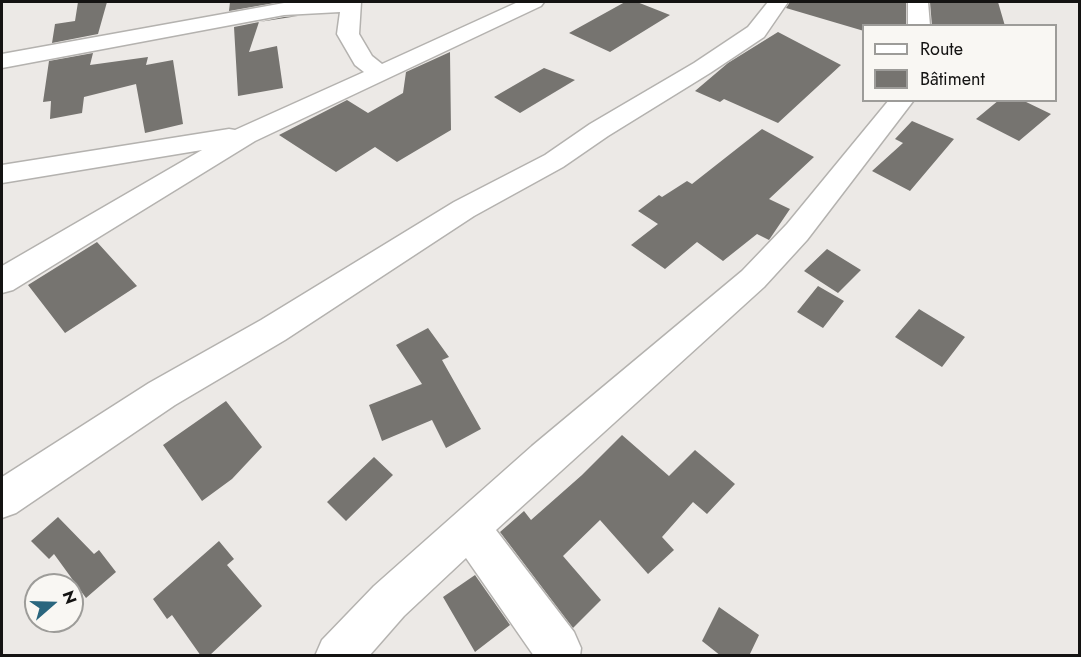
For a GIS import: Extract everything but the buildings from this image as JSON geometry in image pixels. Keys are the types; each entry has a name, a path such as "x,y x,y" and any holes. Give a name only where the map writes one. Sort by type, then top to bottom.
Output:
{"street":[{"path":"2,281 246,135 378,72 534,2"},
{"path":"2,499 162,394 309,308 464,209 554,161 599,130 702,68 756,32 778,2"},
{"path":"918,2 920,24"},
{"path":"2,61 284,9 351,3 348,34 363,60 378,72"},
{"path":"338,656 389,602 469,528 753,279 816,208 900,102"},
{"path":"2,174 246,135"},
{"path":"469,528 558,648 557,656"}]}
